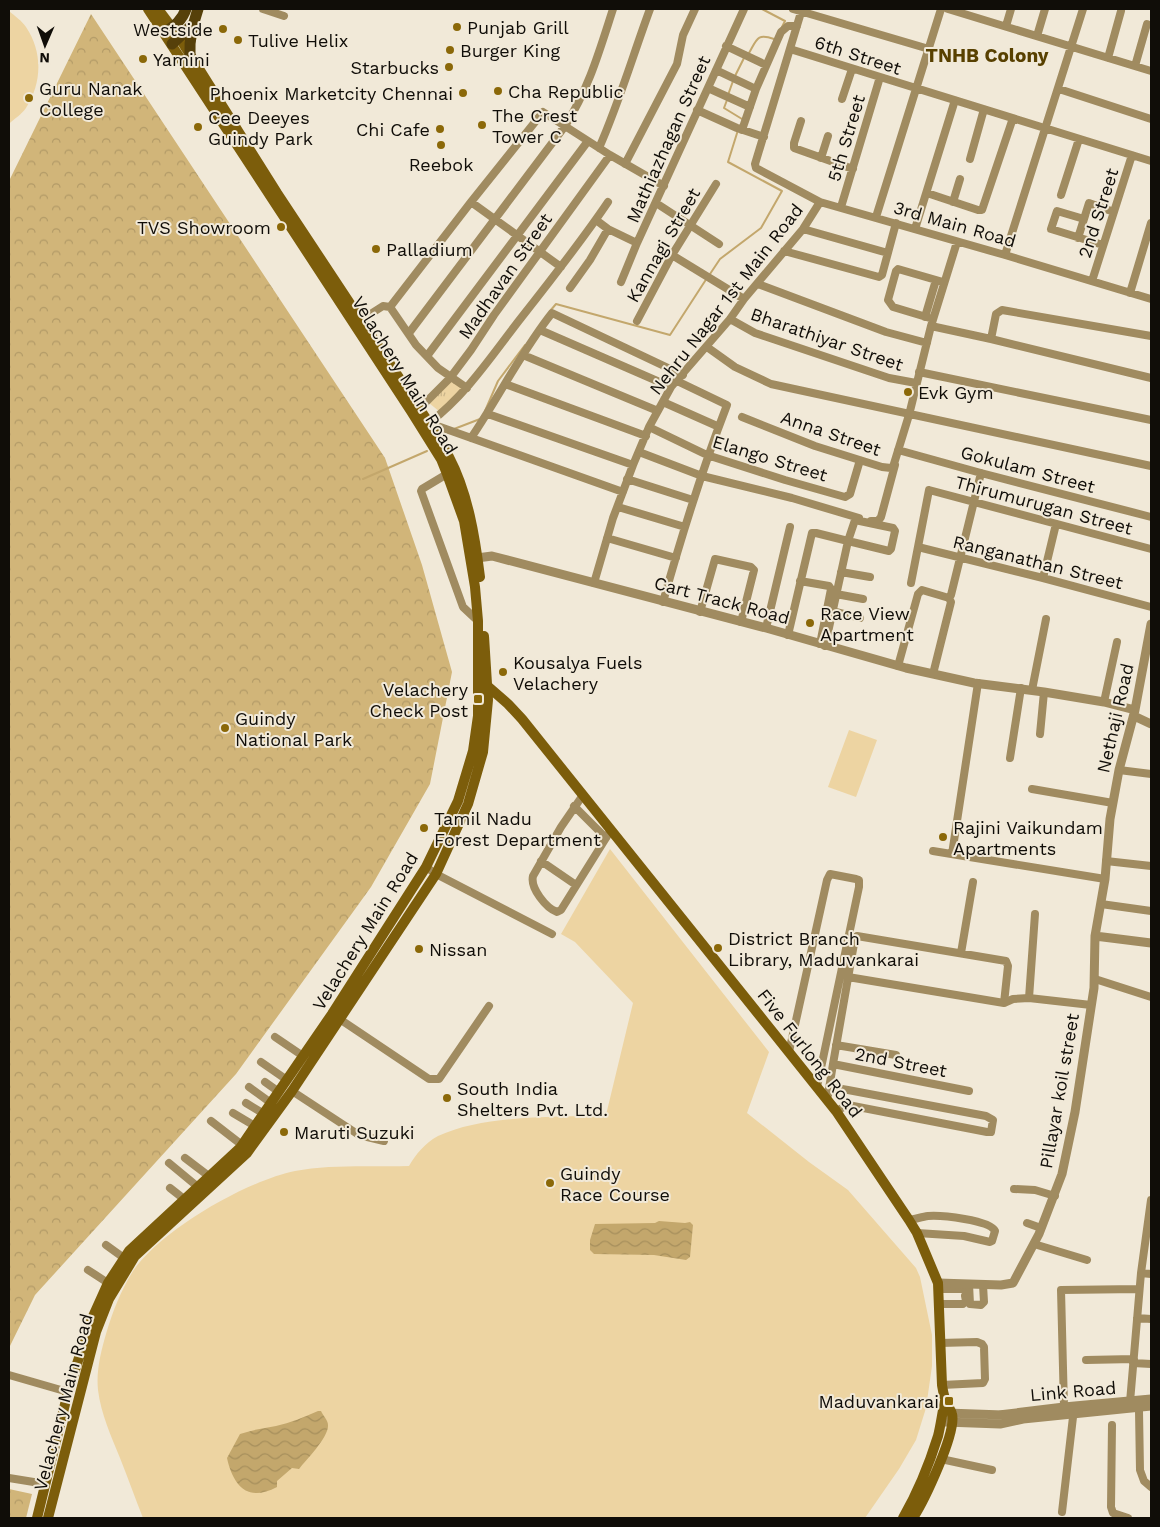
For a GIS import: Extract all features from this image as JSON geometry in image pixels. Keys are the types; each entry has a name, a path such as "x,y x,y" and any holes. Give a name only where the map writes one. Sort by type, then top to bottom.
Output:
{"main road":[{"name":"Velachery Main Road","path":"37,1518 68,1392 90,1324 108,1283 129,1251 243,1148 303,1056 335,1016 436,874 468,804 483,752 488,700 481,587 477,558 461,485 449,457 429,423 277,193 190,55 148,9"},
{"name":"Velachery Main Road","path":"48,1518 96,1332 109,1299 135,1256 243,1148 292,1091 335,1016 426,867 458,801 474,751 478,716 478,621 475,587 464,522 441,459 172,35 158,9"},
{"path":"172,35 183,18 186,9"},
{"path":"190,55 189,42 192,25 198,9"},
{"path":"172,35 192,25"},
{"name":"Five Furlong Road","path":"478,677 508,704 583,795 608,834 817,1087 828,1096 836,1111 909,1220 941,1287 943,1304 940,1343 942,1385 947,1418"},
{"path":"913,1518 927,1494 941,1459 947,1418"},
{"path":"903,1518 916,1495 947,1418"}],"street":[{"path":"263,9 284,16"},
{"path":"409,333 565,126 580,102 593,70 613,9"},
{"path":"599,148 612,118 650,9"},
{"path":"625,164 677,64 683,35 695,9"},
{"name":"Mathiazhagan Street","path":"621,282 744,9"},
{"path":"876,217 941,9"},
{"path":"948,9 1151,71"},
{"path":"979,18 982,9"},
{"path":"1006,26 1011,9"},
{"path":"1037,36 1045,9"},
{"path":"1005,254 1083,9"},
{"path":"697,110 742,130 764,137 797,26 799,10 929,49"},
{"path":"1108,58 1121,11"},
{"path":"1135,66 1147,24"},
{"path":"742,130 775,43 784,28 797,26"},
{"path":"726,46 766,65"},
{"name":"6th Street","path":"790,48 852,69 1151,161"},
{"path":"842,99 852,69"},
{"path":"716,70 756,89"},
{"name":"5th Street","path":"841,207 880,77"},
{"path":"708,88 750,107"},
{"path":"1059,89 1151,119"},
{"path":"915,229 955,100"},
{"path":"970,159 984,109"},
{"path":"390,307 542,113 545,112 610,155 664,186"},
{"path":"927,194 978,210 983,209 1013,118"},
{"path":"801,121 794,142 794,148 853,169"},
{"path":"821,158 828,136"},
{"name":"3rd Main Road","path":"764,137 755,166 820,202 956,242 1005,254 1151,299"},
{"path":"1061,195 1080,139"},
{"path":"427,356 588,141"},
{"name":"Madhavan Street","path":"419,409 450,378 494,314 610,155"},
{"name":"2nd Street","path":"1092,281 1132,155"},
{"path":"953,202 960,180"},
{"name":"Kannagi Street","path":"637,321 672,255 716,184"},
{"path":"471,202 561,267"},
{"path":"429,423 448,408 467,388 561,267 608,202"},
{"name":"Nehru Nagar 1st Main Road","path":"594,583 627,478 649,426 663,402 677,381 803,229 820,202"},
{"path":"656,203 719,244"},
{"path":"1078,238 1089,204 1114,212"},
{"path":"1084,219 1057,211 1052,229 1103,246"},
{"path":"596,220 608,229 637,243"},
{"path":"784,251 876,277 882,275 896,223"},
{"path":"1130,293 1151,223"},
{"path":"570,288 590,260 608,229"},
{"path":"803,229 888,253"},
{"name":"Anna Street","path":"742,417 815,446 887,468 895,465 909,415 940,281 956,242"},
{"path":"672,255 744,299"},
{"path":"940,281 901,269 896,271 888,303 893,307 930,321 991,339 1151,378"},
{"path":"758,284 886,332 926,343"},
{"path":"361,320 383,306 390,307 416,345 450,378 467,388"},
{"path":"991,339 996,314 1002,310 1151,336"},
{"path":"471,438 488,414 523,355 553,313 677,381 726,404 707,455 663,602"},
{"name":"Bharathiyar Street","path":"730,319 755,334 889,378 916,383"},
{"path":"540,330 677,381"},
{"path":"707,347 735,367 771,384 1151,466"},
{"path":"523,355 658,411"},
{"path":"919,372 1151,420"},
{"path":"505,384 646,436"},
{"path":"663,402 717,426"},
{"path":"488,414 633,465"},
{"path":"429,423 623,492"},
{"name":"Elango Street","path":"649,426 707,455 785,480 845,496 851,492 860,460"},
{"name":"Gokulam Street","path":"898,450 1151,517"},
{"path":"639,452 702,476 792,498 870,521 878,521 880,517 895,465"},
{"path":"951,595 981,473"},
{"path":"447,474 421,490 463,607 478,621"},
{"path":"627,478 693,500"},
{"name":"Thirumurugan Street","path":"918,547 929,490 1151,549"},
{"path":"618,507 685,527"},
{"path":"788,635 812,533 816,533 848,541 889,551 895,531 893,528 855,520 848,541 833,611 822,645"},
{"path":"1043,578 1056,524"},
{"path":"766,628 790,527"},
{"path":"607,538 676,558"},
{"path":"911,583 918,547"},
{"name":"Ranganathan Street","path":"918,547 1151,607"},
{"name":"Cart Track Road","path":"477,558 492,556 766,628 898,666 978,683 1104,702 1134,713 1151,724"},
{"path":"700,612 715,560 751,567 754,570 741,622"},
{"path":"841,572 870,577"},
{"path":"800,581 829,586 832,589 822,645"},
{"path":"898,666 918,594 922,590 949,598 951,602 933,674"},
{"path":"836,594 863,599"},
{"path":"833,611 860,618"},
{"path":"1032,690 1046,619"},
{"name":"Nethaji Road","path":"1110,820 1119,770 1134,713 1151,624"},
{"path":"1104,702 1117,642"},
{"path":"952,854 978,683"},
{"path":"1010,758 1021,688"},
{"path":"1040,734 1044,692"},
{"path":"1119,770 1151,774"},
{"path":"1032,789 1113,803"},
{"path":"574,806 608,834 561,910 557,912 551,910 531,882 541,861 574,806 583,795"},
{"name":"Pillayar koil street","path":"941,1287 1009,1285 1013,1283 1034,1244 1055,1196 1062,1174 1074,1112 1095,980 1095,936 1105,879 1110,820"},
{"path":"932,851 1105,879"},
{"path":"541,861 576,886"},
{"path":"1106,861 1151,866"},
{"path":"426,867 552,934"},
{"path":"789,1052 827,880 830,874 859,880 817,1087"},
{"path":"961,953 973,882"},
{"path":"1101,904 1151,911"},
{"path":"1029,998 1035,914"},
{"path":"833,1064 855,938 857,936 1006,961 1008,963 1004,1003"},
{"path":"1095,936 1151,943"},
{"path":"848,978 1004,1003 1013,999 1029,998 1091,1005"},
{"path":"1095,980 1151,997"},
{"path":"335,1016 429,1079 439,1080 489,1006"},
{"path":"274,1037 303,1056"},
{"path":"836,1045 896,1055"},
{"path":"261,1062 287,1080"},
{"name":"2nd Street","path":"828,1096 833,1064 969,1091"},
{"path":"265,1082 279,1092"},
{"path":"249,1087 271,1103"},
{"path":"828,1096 836,1088 850,1090 986,1116 993,1120 991,1132 848,1105 836,1111"},
{"path":"848,1105 850,1090"},
{"path":"292,1091 359,1135 384,1141"},
{"path":"246,1103 264,1114"},
{"path":"233,1113 256,1126"},
{"path":"211,1121 243,1148"},
{"path":"185,1158 210,1177"},
{"path":"169,1163 198,1188"},
{"path":"170,1188 184,1200"},
{"path":"1014,1189 1035,1190 1055,1196"},
{"path":"1130,1402 1139,1289 1151,1200"},
{"path":"909,1220 926,1216 942,1216 984,1223 992,1226 995,1231 990,1242 964,1236 916,1233"},
{"path":"1027,1223 1041,1228"},
{"path":"1034,1244 1087,1260"},
{"path":"106,1245 124,1258"},
{"path":"88,1270 108,1283"},
{"path":"1141,1273 1151,1274"},
{"path":"966,1286 970,1304 981,1305 984,1302 983,1285"},
{"path":"943,1304 965,1304 966,1286"},
{"path":"1064,1407 1061,1290 1139,1289"},
{"path":"1137,1318 1151,1319"},
{"path":"940,1343 977,1342 984,1347 985,1379 983,1383 942,1385"},
{"path":"1086,1360 1134,1361 1151,1364"},
{"path":"9,1375 68,1392"},
{"name":"Link Road","path":"999,1419 1064,1407 1151,1399"},
{"path":"947,1418 1024,1419 1151,1406"},
{"name":"Link Road","path":"999,1419 1073,1417 1151,1410"},
{"path":"1139,1411 1140,1470 1144,1481 1151,1487"},
{"path":"1062,1512 1073,1417"},
{"path":"1112,1425 1111,1506 1113,1513 1128,1518"},
{"path":"941,1459 992,1470"},
{"path":"9,1478 46,1484"}],"green space":[{"path":"9,11 24,25 32,37 38,57 38,78 31,98 24,110 9,124"},
{"name":"Guindy National Park","path":"91,14 385,458 422,565 452,672 430,784 371,887 236,1074 35,1295 9,1348 9,181"},
{"path":"451,381 464,389 440,412 429,403"},
{"path":"849,730 877,740 856,797 828,787"},
{"name":"Guindy Race Course","path":"610,849 769,1052 747,1113 848,1190 916,1268 920,1277 932,1335 932,1366 926,1408 916,1440 899,1469 865,1518 143,1518 101,1408 98,1390 99,1361 108,1326 133,1271 163,1239 206,1209 275,1176 322,1167 409,1166 421,1149 438,1136 457,1129 498,1120 606,1115 633,1003 575,942 561,934"},
{"path":"9,1489 32,1494 26,1518 9,1518"}],"water":[{"path":"659,1221 690,1222 693,1225 690,1257 686,1260 654,1255 594,1254 590,1250 590,1240 595,1224 655,1223"},
{"path":"321,1411 327,1421 327,1430 321,1442 299,1469 292,1468 277,1481 277,1487 266,1491 257,1493 243,1489 233,1476 227,1458 240,1434 276,1426"}],"waterway":[{"path":"762,9 785,21 782,27"},
{"path":"749,53 758,38 768,37 774,39"},
{"path":"735,76 744,58"},
{"path":"728,95 733,81"},
{"path":"727,100 724,108 742,119"},
{"path":"710,274 720,259 761,228 782,191 728,162 738,130"},
{"path":"550,311 556,304 670,335 707,278"},
{"path":"485,411 498,381 525,345"},
{"path":"454,429 480,419"},
{"path":"363,479 427,451"}],"place":[{"name":"Punjab Grill","path":"457,27"},
{"name":"Westside","path":"223,29"},
{"name":"Tulive Helix","path":"238,40"},
{"name":"Burger King","path":"450,50"},
{"name":"Yamini","path":"143,59"},
{"name":"Starbucks","path":"449,67"},
{"name":"Cha Republic","path":"498,91"},
{"name":"Phoenix Marketcity Chennai","path":"463,93"},
{"name":"Guru Nanak College","path":"29,98"},
{"name":"The Crest Tower C","path":"482,125"},
{"name":"Cee Deeyes Guindy Park","path":"198,127"},
{"name":"Chi Cafe","path":"440,129"},
{"name":"Reebok","path":"441,145"},
{"name":"TVS Showroom","path":"281,227"},
{"name":"Palladium","path":"376,249"},
{"name":"Evk Gym","path":"908,392"},
{"name":"Race View Apartment","path":"810,623"},
{"name":"Kousalya Fuels Velachery","path":"503,672"},
{"name":"Velachery Check Post","path":"478,699"},
{"name":"Guindy National Park","path":"225,728"},
{"name":"Tamil Nadu Forest Department","path":"424,828"},
{"name":"Rajini Vaikundam Apartments","path":"943,837"},
{"name":"District Branch Library, Maduvankarai","path":"718,948"},
{"name":"Nissan","path":"419,949"},
{"name":"South India Shelters Pvt. Ltd.","path":"447,1098"},
{"name":"Maruti Suzuki","path":"284,1132"},
{"name":"Guindy Race Course","path":"550,1183"},
{"name":"Maduvankarai","path":"949,1401"}],"district":[{"name":"TNHB Colony","path":"987,55"}]}
